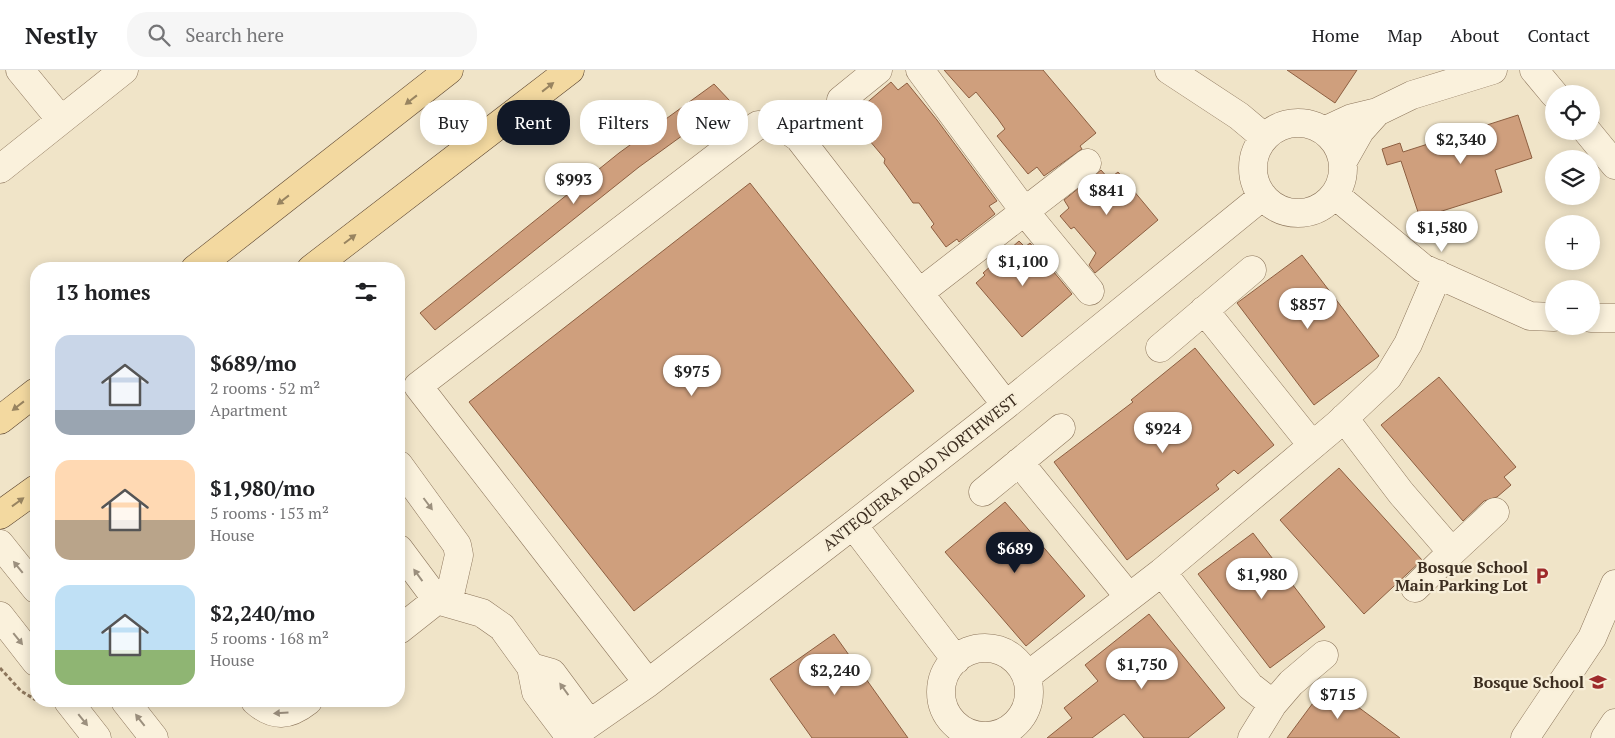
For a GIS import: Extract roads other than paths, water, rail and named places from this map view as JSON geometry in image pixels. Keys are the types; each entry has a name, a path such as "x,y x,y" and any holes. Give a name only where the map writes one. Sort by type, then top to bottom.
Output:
{"main road":[{"path":"205,262 449,70"},
{"path":"320,262 570,70"},
{"path":"0,420 30,397"},
{"path":"0,515 30,493"}],"street":[{"path":"20,70 61,120"},
{"path":"0,169 124,70"},
{"path":"840,100 878,70"},
{"path":"920,70 1025,212 1090,291"},
{"path":"1169,70 1239,116 1264,137"},
{"path":"1324,130 1352,118 1377,112 1412,95 1492,70"},
{"path":"1534,70 1546,85"},
{"path":"1342,161 1360,130 1377,112"},
{"path":"1292,123 1309,124 1324,130 1335,142 1342,161 1342,182 1335,195 1327,204 1313,212 1296,214 1280,210 1267,202 1254,183 1252,167 1255,151 1264,137 1277,127 1292,123"},
{"path":"648,683 418,386 758,125 782,126 800,138 1006,405"},
{"path":"1594,140 1615,165"},
{"path":"919,293 1087,164"},
{"path":"1335,195 1423,268 1530,316 1545,317"},
{"name":"ANTEQUERA ROAD NORTHWEST","path":"576,733 648,683 1006,405 1263,196"},
{"path":"1160,348 1252,270"},
{"path":"1027,676 1162,572 1344,418 1388,377 1408,344 1438,274"},
{"path":"1204,310 1312,445"},
{"path":"1600,318 1615,318"},
{"path":"1344,418 1401,494 1452,552"},
{"path":"983,492 1060,428"},
{"path":"1019,462 1129,597"},
{"path":"405,473 457,545 459,555 442,602 405,626"},
{"path":"1416,588 1495,512"},
{"path":"853,524 956,660"},
{"path":"0,544 30,582"},
{"path":"405,556 442,602 482,613 502,627 531,667 552,673 576,733"},
{"path":"1162,572 1250,686 1273,704"},
{"path":"1525,738 1592,638 1615,584"},
{"path":"0,616 30,654"},
{"path":"982,648 996,649 1009,655 1020,664 1027,676 1030,690 1028,704 1022,717 1012,727 1000,734 986,736 953,733 941,694 942,682 956,660 968,652 982,648"},
{"path":"1252,738 1273,704 1292,683 1324,655"},
{"path":"73,707 98,738"},
{"path":"130,707 154,738"},
{"path":"263,707 272,714 286,714 296,711 301,707"},
{"path":"1606,738 1615,723"}],"place":[{"name":"Bosque School Main Parking Lot","path":"1542,576"},
{"name":"Bosque School","path":"1598,682"}]}
